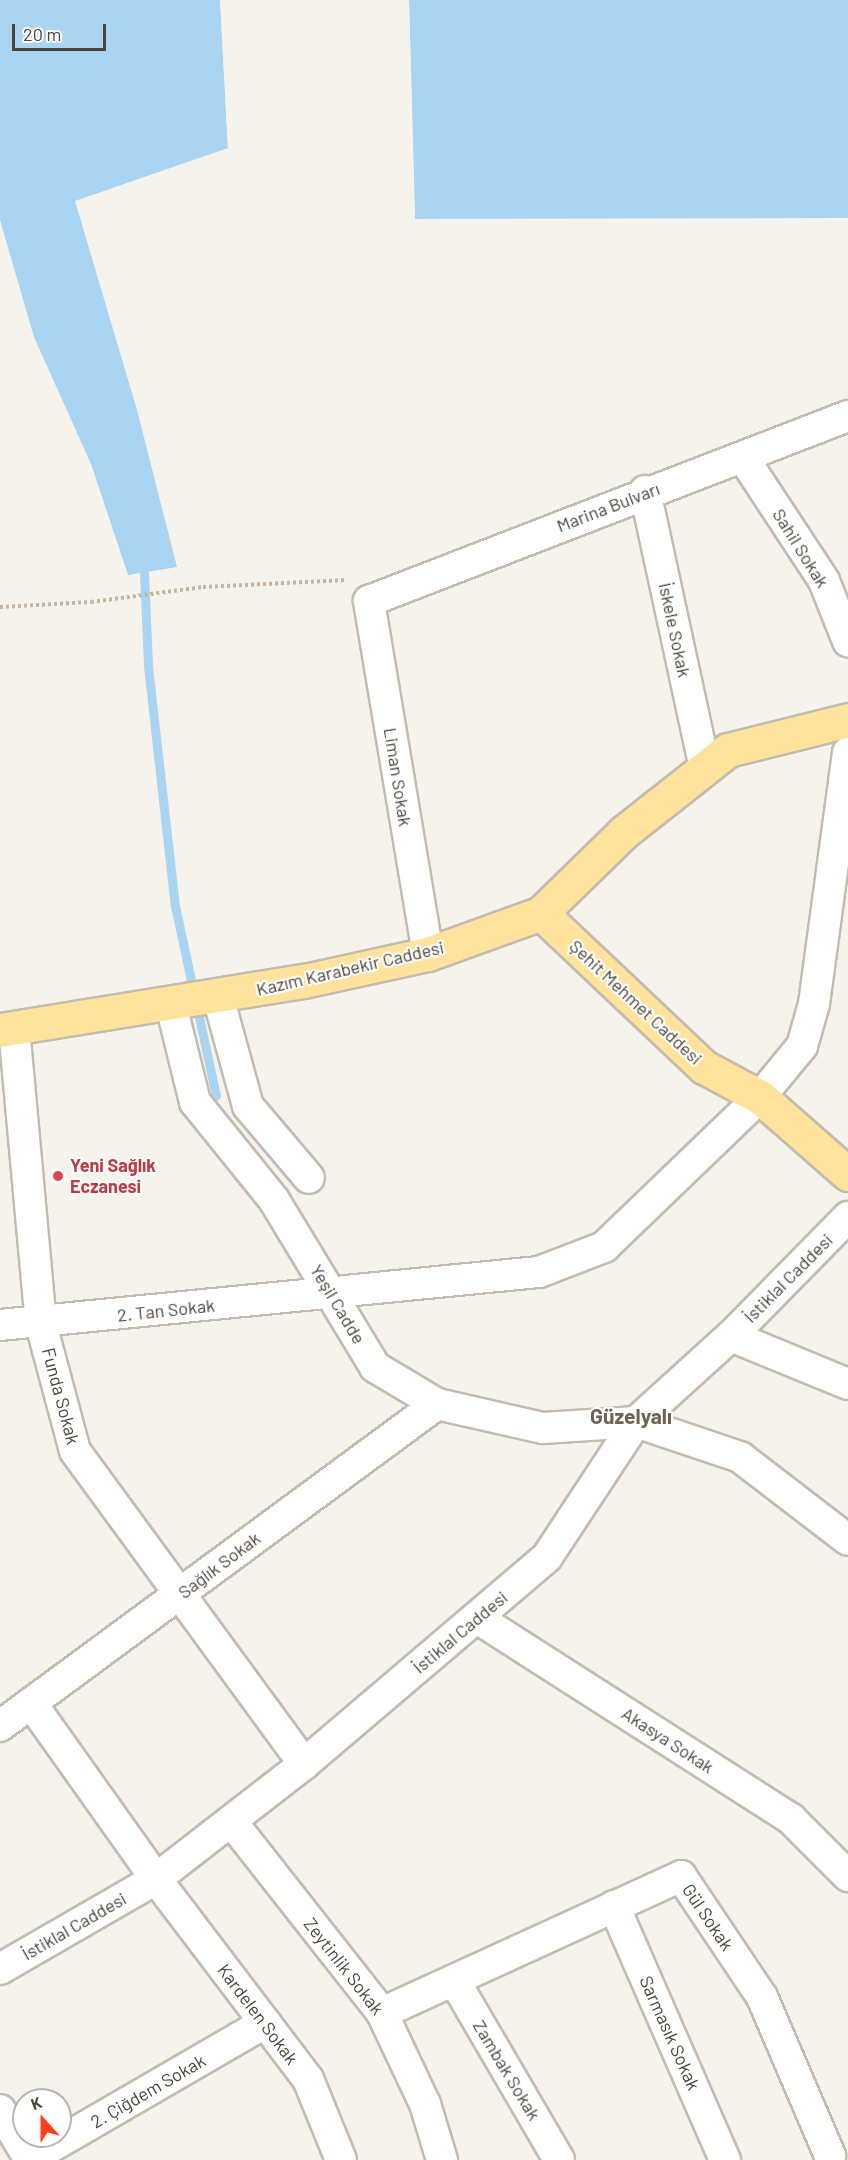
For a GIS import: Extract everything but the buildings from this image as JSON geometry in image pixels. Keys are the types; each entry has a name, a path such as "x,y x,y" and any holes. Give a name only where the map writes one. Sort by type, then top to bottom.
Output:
{"main road":[{"name":"Kazım Karabekir Caddesi","path":"7,1029 217,997 428,954 541,913 624,832 728,750 848,720"},
{"name":"Şehit Mehmet Caddesi","path":"541,913 704,1067 760,1097 848,1174"}],"street":[{"name":"Marina Bulvarı","path":"369,601 645,491 744,459 848,416"},
{"name":"Sahil Sokak","path":"744,459 824,581 848,641"},
{"name":"İskele Sokak","path":"645,491 705,769"},
{"name":"Liman Sokak","path":"369,601 428,954"},
{"name":"2. Tan Sokak","path":"0,1325 41,1324 538,1272 604,1247 760,1097 802,1046 814,1004 848,752"},
{"path":"217,997 248,1106 309,1178"},
{"name":"Yeşil Cadde","path":"172,1005 195,1102 274,1200 375,1367 437,1404 543,1428 636,1422"},
{"name":"Funda Sokak","path":"7,1029 41,1324 75,1450 304,1764"},
{"name":"İstiklal Caddesi","path":"0,1969 156,1879 304,1764 547,1557 636,1422 731,1336 848,1217"},
{"path":"731,1336 848,1383"},
{"name":"Sağlık Sokak","path":"0,1726 437,1404"},
{"path":"636,1422 740,1457 848,1540"},
{"name":"Akasya Sokak","path":"477,1618 791,1819 848,1876"},
{"name":"Kardelen Sokak","path":"31,1703 156,1879 308,2079 341,2160"},
{"name":"Zeytinlik Sokak","path":"231,1821 382,2013 425,2104 442,2160"},
{"name":"Gül Sokak","path":"382,2013 681,1876 762,1997 834,2155"},
{"name":"Sarmasık Sokak","path":"614,1906 725,2160"},
{"name":"Zambak Sokak","path":"454,1980 559,2160"},
{"name":"2. Çiğdem Sokak","path":"30,2160 265,2023"},
{"path":"0,2109 30,2160"}],"path":[{"path":"0,607 91,602 203,587 349,580 369,601"}],"water":[{"path":"0,0 220,0 228,148 75,201 137,410 177,567 128,575 91,464 34,337 0,220"},
{"path":"409,0 848,0 848,218 415,219"}],"pier":[{"path":"220,0 223,0 229,151 228,148"},
{"path":"406,0 409,0 415,222 412,219"}],"waterway":[{"path":"144,573 148,666 175,906 216,1096"}],"place":[{"name":"Yeni Sağlık Eczanesi","path":"58,1176"}],"district":[{"name":"Güzelyalı","path":"631,1416"}]}
